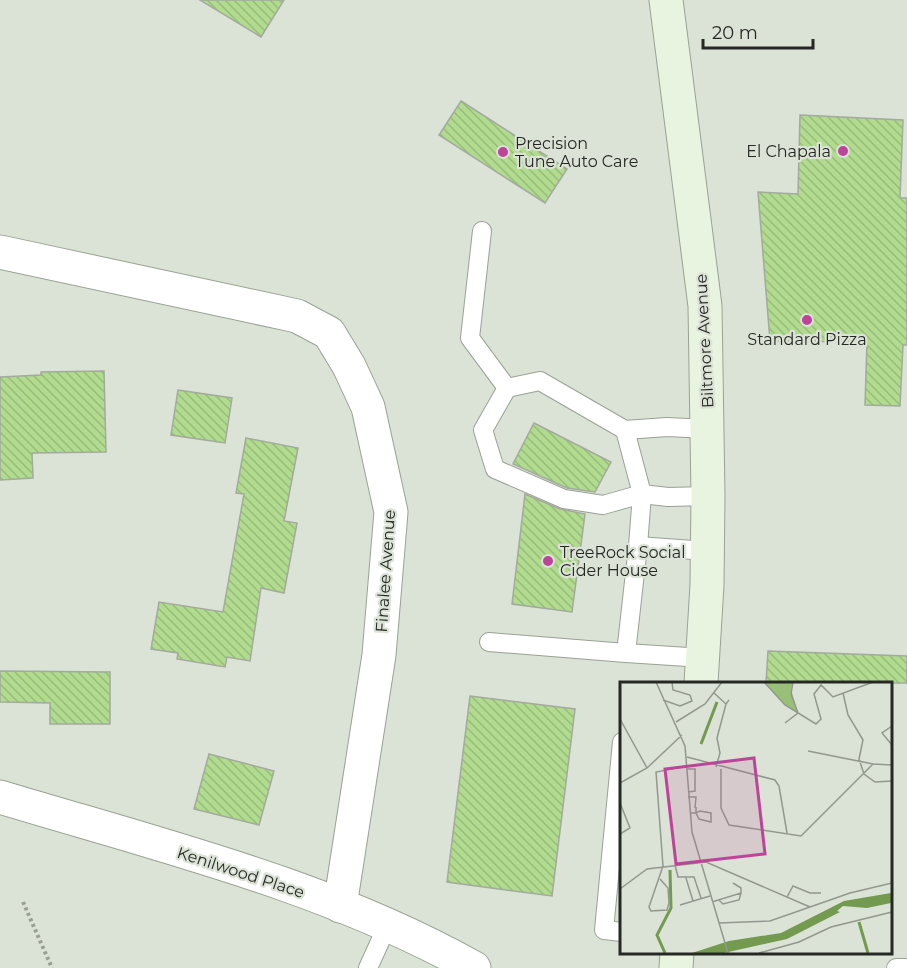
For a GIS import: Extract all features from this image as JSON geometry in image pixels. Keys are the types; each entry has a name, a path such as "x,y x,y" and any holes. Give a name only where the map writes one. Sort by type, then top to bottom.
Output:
{"main road":[{"name":"Biltmore Avenue","path":"666,0 705,306 708,496 702,670"},
{"path":"676,968 677,953"}],"street":[{"name":"Finalee Avenue","path":"0,252 297,316 329,333 349,366 368,407 392,512 379,655 340,906"},
{"name":"Kenilwood Place","path":"0,796 238,869 340,906 388,924 474,968"}],"lane":[{"path":"482,231 471,338 507,387"},
{"path":"507,387 540,381 625,430 667,427 708,429"},
{"path":"507,387 483,430 495,470 564,499 593,504 603,505 642,494 668,497 708,496"},
{"path":"625,430 642,494 627,653"},
{"path":"638,546 707,551"},
{"path":"489,642 627,653 702,670"},
{"path":"620,763 604,930 620,932"},
{"path":"368,968 388,924"},
{"path":"896,968 907,968"}],"path":[{"path":"23,902 52,968"}],"building":[{"path":"200,0 284,0 261,37"},
{"name":"Precision Tune Auto Care","path":"461,101 567,169 545,203 439,135"},
{"path":"800,115 903,120 900,198 907,198 907,345 903,345 900,406 865,405 867,342 770,341 758,192 798,194"},
{"path":"104,371 106,452 32,453 33,478 0,480 0,377 41,375 41,372"},
{"path":"178,390 232,398 225,443 171,435"},
{"path":"534,423 611,462 595,492 567,488 513,464"},
{"path":"246,438 298,448 284,521 297,523 284,593 261,588 250,661 227,657 225,667 177,659 178,653 151,649 159,602 223,612 244,494 236,493"},
{"name":"TreeRock Social Cider House","path":"525,494 560,509 585,514 572,612 512,604"},
{"path":"768,651 907,656 907,683 766,682"},
{"path":"0,671 110,672 110,724 50,724 50,703 0,702"},
{"path":"470,696 575,709 552,896 447,882"},
{"path":"209,754 274,771 259,825 194,809"}],"place":[{"name":"El Chapala","path":"843,151"},
{"name":"Precision Tune Auto Care","path":"503,152"},
{"name":"Standard Pizza","path":"807,320"},
{"name":"TreeRock Social Cider House","path":"548,561"}]}
